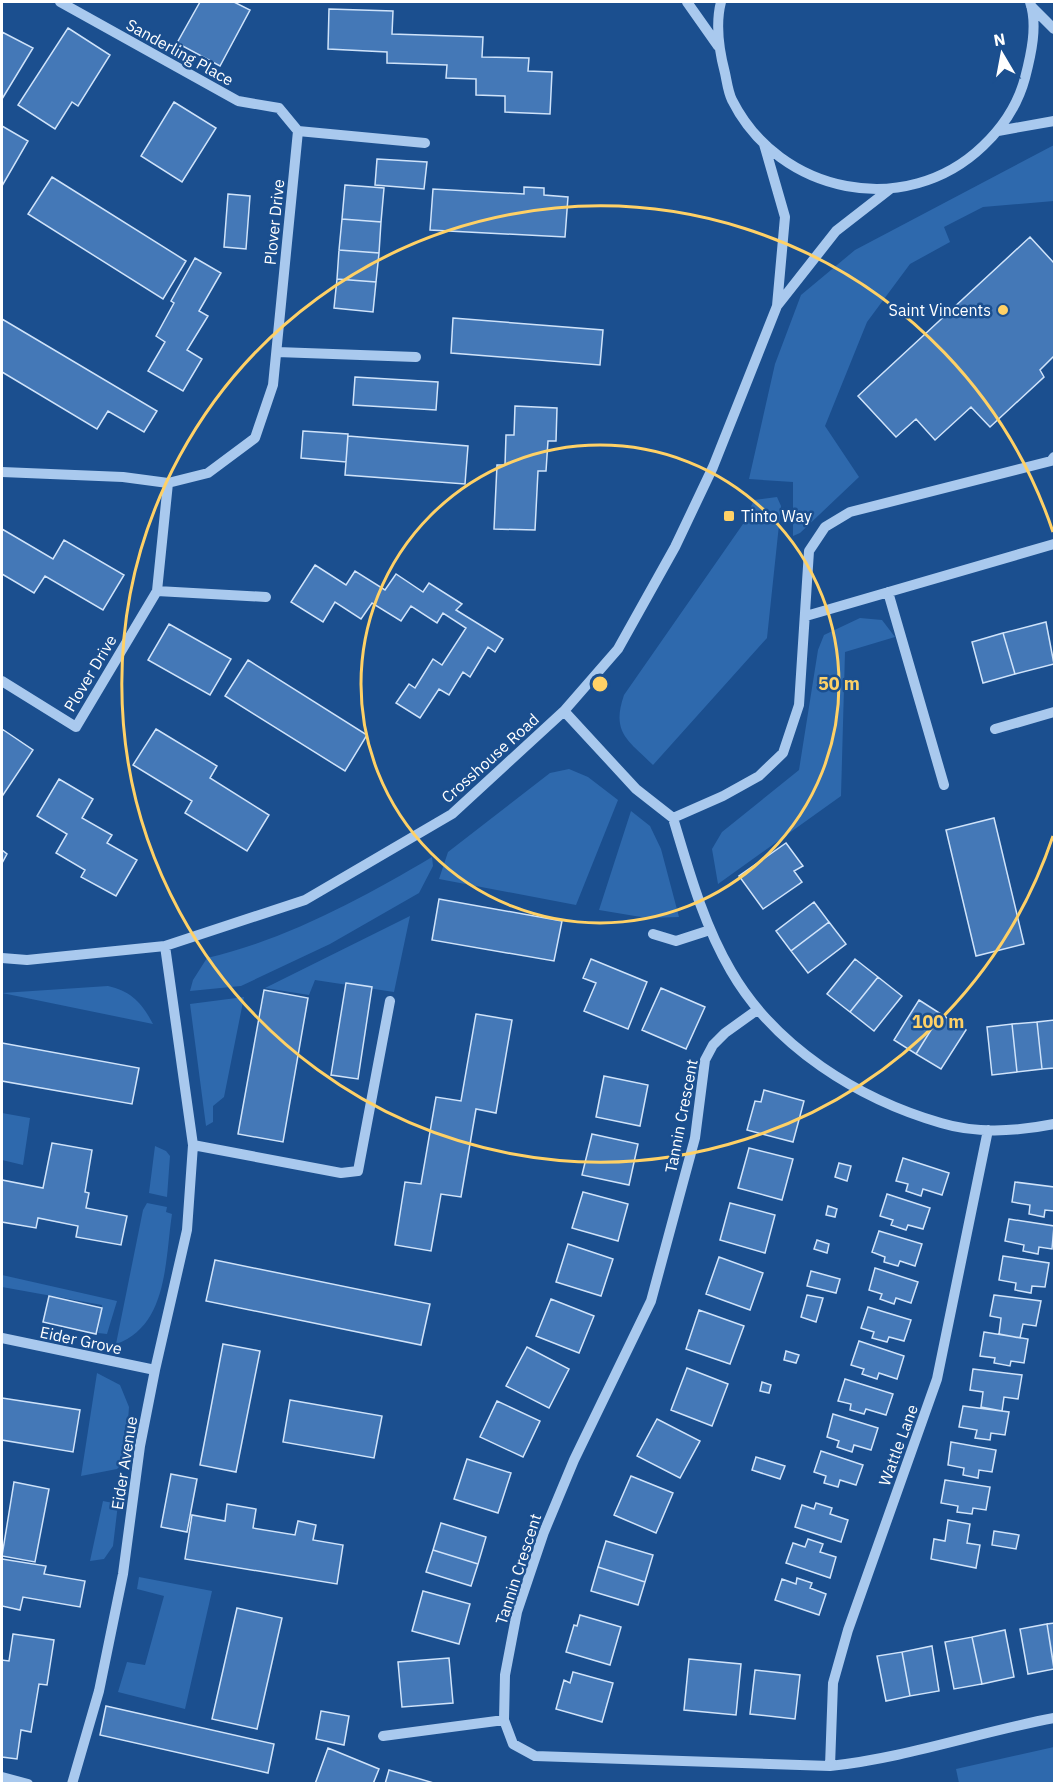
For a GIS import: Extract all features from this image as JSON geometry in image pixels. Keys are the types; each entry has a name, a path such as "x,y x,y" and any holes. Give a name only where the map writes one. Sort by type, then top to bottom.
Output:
{"street":[{"name":"Sanderling Place","path":"60,2 238,100 279,108 298,131"},
{"path":"687,2 718,47"},
{"path":"721,2 718,47 732,99 764,144 801,172 844,187 890,189 931,180 959,165 968,160 998,131 1021,93 1033,50 1030,4"},
{"path":"1030,4 1054,29"},
{"path":"998,131 1054,121"},
{"path":"298,131 425,143"},
{"name":"Plover Drive","path":"2,472 123,477 168,483 208,473 255,438 273,385 298,131"},
{"name":"Crosshouse Road","path":"764,144 785,217 777,306"},
{"name":"Crosshouse Road","path":"2,958 27,960 165,946 305,900 452,814 564,711 618,650 675,547 713,467 777,306 836,231 890,189"},
{"path":"277,352 416,357"},
{"path":"673,818 723,796 759,776 783,753 799,705 809,551 825,527 850,512 1051,461 1054,457"},
{"name":"Plover Drive","path":"2,681 76,727 157,591 168,483"},
{"path":"806,616 1054,544"},
{"path":"157,591 266,597"},
{"path":"888,592 944,784"},
{"path":"564,711 636,789 673,818 699,907 731,972 757,1010 814,1060 858,1090 942,1124 988,1130 1054,1124"},
{"path":"995,729 1054,712"},
{"path":"653,934 676,941 710,930"},
{"name":"Eider Avenue","path":"72,1784 99,1691 123,1574 140,1446 187,1230 193,1145 165,946"},
{"path":"193,1145 341,1173 358,1171 390,1001"},
{"name":"Tannin Crescent","path":"757,1010 725,1034 714,1045 705,1060 695,1138 651,1300 574,1460 544,1532 517,1612 505,1675 504,1720 513,1744 536,1756 830,1766 871,1761 1016,1725 1054,1718"},
{"name":"Wattle Lane","path":"830,1766 833,1683 848,1630 937,1379 988,1130"},
{"name":"Eider Grove","path":"2,1338 155,1370"},
{"path":"383,1736 504,1720"},
{"path":"2,1777 27,1784"}],"shaded area":[{"path":"1054,145 1054,201 983,207 944,227 950,242 910,264 867,322 825,426 859,477 800,533 793,536 793,482 749,479 775,364 801,295 855,250"},
{"path":"777,497 781,506 767,638 653,765 624,735 620,708 624,695 743,524 754,500"},
{"path":"860,618 882,620 895,637 845,652 841,796 718,884 712,849 722,832 799,770 818,650 824,635"},
{"path":"569,769 588,777 618,800 576,905 439,879 448,852 550,773"},
{"path":"631,811 650,826 661,849 679,917 647,918 599,910"},
{"path":"432,857 433,866 419,893 330,944 241,986 190,991 193,980 207,958 265,940 323,916 379,888"},
{"path":"410,916 394,992 315,980 309,995 265,988"},
{"path":"108,986 123,991 135,999 153,1024 2,993"},
{"path":"244,997 224,1097 213,1106 213,1122 206,1126 190,1004"},
{"path":"2,1113 30,1118 23,1165 2,1160"},
{"path":"155,1146 166,1151 170,1156 167,1197 149,1193"},
{"path":"147,1203 167,1207 166,1212 172,1214 161,1290 146,1323 133,1335 116,1344 143,1210"},
{"path":"2,1275 117,1301 107,1334 98,1333 102,1305 2,1287"},
{"path":"97,1373 120,1385 129,1407 125,1461 117,1469 81,1476"},
{"path":"103,1501 118,1504 113,1546 104,1559 90,1561"},
{"path":"139,1577 212,1591 185,1709 118,1692 127,1662 145,1665 164,1596 137,1589"},
{"path":"1054,1747 1054,1783 959,1783 956,1769"}],"building":[{"path":"200,2 234,2 250,10 220,66 177,43"},
{"path":"329,9 393,11 392,34 483,37 482,57 529,58 528,71 552,72 550,114 505,112 505,96 476,95 476,79 446,78 447,65 387,63 387,52 328,49"},
{"path":"68,28 110,55 78,106 72,102 55,129 18,105"},
{"path":"2,32 33,48 2,99"},
{"path":"174,102 216,128 182,182 141,156"},
{"path":"2,126 28,141 2,186"},
{"path":"377,159 427,162 424,189 375,185"},
{"path":"52,177 186,261 163,299 28,214"},
{"path":"345,185 384,188 381,222 342,219"},
{"path":"524,187 544,188 544,195 568,197 565,237 430,230 433,189 524,194"},
{"path":"228,194 250,196 246,249 224,247"},
{"path":"342,219 381,222 379,253 339,250"},
{"name":"Saint Vincents","path":"1030,237 1054,263 1054,356 1040,370 1044,377 990,427 971,407 935,440 916,419 896,437 858,396"},
{"path":"339,250 379,253 376,282 337,279"},
{"path":"195,258 221,273 199,311 208,316 187,350 202,359 183,391 148,371 165,342 156,336 174,303 171,301"},
{"path":"337,279 376,282 373,312 334,308"},
{"path":"453,318 603,330 600,365 451,353"},
{"path":"2,319 157,411 144,432 108,411 97,429 2,372"},
{"path":"355,377 438,382 436,410 353,405"},
{"path":"515,406 557,408 556,441 548,441 546,471 538,471 535,530 494,529 497,465 505,465 506,435 514,435"},
{"path":"303,431 348,434 346,462 301,458"},
{"path":"348,436 468,446 465,484 345,475"},
{"path":"2,529 53,559 64,540 124,575 103,610 45,576 34,593 2,574"},
{"path":"315,565 346,585 355,571 385,590 396,574 423,592 429,583 462,604 456,610 503,639 495,652 488,647 470,677 463,672 449,695 439,689 420,718 396,703 409,684 415,688 433,659 442,665 466,628 443,613 437,623 411,606 401,621 372,603 361,619 335,602 323,622 291,602"},
{"path":"1046,622 1054,664 1015,674 1003,633"},
{"path":"169,624 231,659 210,695 148,660"},
{"path":"1003,633 1015,674 983,683 972,642"},
{"path":"248,660 367,735 345,771 225,696"},
{"path":"2,729 33,750 3,795 2,793"},
{"path":"156,729 217,766 210,778 269,815 247,851 185,813 192,801 133,765"},
{"path":"59,779 93,799 82,818 112,835 107,843 137,860 116,896 81,877 85,870 56,853 67,834 37,816"},
{"path":"994,818 1024,944 976,956 946,830"},
{"path":"786,843 803,866 794,871 802,882 763,909 739,876"},
{"path":"2,850 7,854 2,863"},
{"path":"439,899 562,921 554,961 432,940"},
{"path":"814,902 829,922 791,951 776,931"},
{"path":"829,922 846,944 808,973 791,951"},
{"path":"591,959 647,982 628,1029 584,1011 596,983 583,978"},
{"path":"855,959 878,977 850,1012 827,994"},
{"path":"878,977 902,996 874,1031 850,1012"},
{"path":"346,983 372,987 358,1079 331,1075"},
{"path":"661,988 705,1007 686,1049 642,1030"},
{"path":"264,990 308,998 283,1142 238,1134"},
{"path":"919,1000 941,1014 916,1054 894,1040"},
{"path":"476,1014 512,1020 496,1113 476,1109 461,1197 441,1194 431,1251 395,1245 405,1182 421,1184 436,1097 461,1101"},
{"path":"941,1014 966,1030 941,1069 916,1054"},
{"path":"1054,1020 1054,1068 1042,1069 1037,1022"},
{"path":"1037,1022 1042,1069 1017,1072 1012,1024"},
{"path":"1012,1024 1017,1072 992,1075 987,1027"},
{"path":"2,1043 139,1068 132,1104 2,1081"},
{"path":"604,1076 648,1085 640,1126 596,1117"},
{"path":"764,1090 804,1101 793,1142 747,1130 755,1101 761,1102"},
{"path":"592,1134 638,1144 629,1185 582,1175"},
{"path":"52,1143 92,1150 85,1192 89,1193 86,1208 127,1216 121,1245 76,1237 78,1226 38,1218 36,1228 2,1222 2,1180 43,1188"},
{"path":"749,1148 793,1159 782,1200 738,1188"},
{"path":"903,1158 949,1173 942,1195 923,1189 921,1196 906,1191 908,1184 896,1181"},
{"path":"839,1163 851,1166 847,1181 835,1177"},
{"path":"1015,1182 1054,1187 1054,1211 1045,1210 1044,1217 1029,1214 1030,1205 1012,1202"},
{"path":"583,1192 628,1204 618,1241 572,1228"},
{"path":"887,1194 930,1208 923,1229 908,1225 906,1230 891,1225 893,1220 880,1216"},
{"path":"730,1203 775,1215 765,1253 720,1240"},
{"path":"828,1206 837,1209 835,1217 826,1215"},
{"path":"1009,1219 1054,1226 1052,1249 1039,1247 1038,1254 1023,1251 1024,1245 1005,1241"},
{"path":"879,1231 922,1244 915,1266 900,1261 898,1266 884,1262 885,1257 872,1252"},
{"path":"817,1240 829,1244 827,1253 814,1249"},
{"path":"568,1244 613,1259 601,1296 556,1282"},
{"path":"1003,1256 1049,1263 1045,1287 1032,1286 1031,1293 1015,1290 1016,1283 999,1280"},
{"path":"719,1257 763,1273 750,1310 706,1294"},
{"path":"215,1260 430,1304 421,1345 206,1301"},
{"path":"875,1268 918,1282 911,1303 896,1298 894,1304 880,1299 882,1294 869,1290"},
{"path":"811,1271 840,1279 836,1293 807,1286"},
{"path":"807,1295 823,1298 816,1322 801,1317"},
{"path":"994,1295 1041,1301 1036,1326 1023,1324 1020,1338 999,1334 1001,1318 990,1316"},
{"path":"49,1296 102,1308 96,1334 43,1322"},
{"path":"551,1299 594,1316 579,1353 536,1336"},
{"path":"868,1307 911,1320 904,1341 889,1337 887,1342 872,1338 874,1332 861,1328"},
{"path":"699,1310 744,1326 730,1364 686,1349"},
{"path":"984,1332 1028,1339 1024,1363 1011,1361 1010,1366 994,1363 995,1358 980,1356"},
{"path":"859,1341 904,1356 897,1379 879,1373 877,1379 862,1374 864,1369 851,1365"},
{"path":"223,1344 260,1351 236,1472 200,1465"},
{"path":"527,1347 569,1369 549,1408 506,1386"},
{"path":"786,1351 799,1355 796,1363 784,1360"},
{"path":"687,1368 728,1384 712,1426 671,1410"},
{"path":"973,1369 1022,1375 1018,1399 1004,1397 1002,1411 981,1407 983,1392 970,1390"},
{"path":"845,1379 893,1394 886,1415 866,1409 864,1414 850,1410 851,1404 838,1401"},
{"path":"762,1382 771,1385 769,1393 760,1391"},
{"path":"2,1398 80,1410 73,1452 2,1440"},
{"path":"290,1400 382,1416 374,1458 283,1442"},
{"path":"497,1401 540,1421 523,1457 480,1437"},
{"path":"963,1406 1009,1412 1005,1435 991,1433 990,1440 975,1438 977,1430 959,1427"},
{"path":"833,1414 878,1428 871,1450 854,1445 852,1452 837,1447 839,1441 827,1437"},
{"path":"657,1419 700,1441 680,1478 637,1456"},
{"path":"951,1442 996,1450 992,1472 979,1470 978,1478 963,1475 964,1468 948,1465"},
{"path":"821,1451 863,1465 856,1485 840,1480 838,1487 824,1483 826,1476 814,1472"},
{"path":"756,1457 785,1466 780,1479 752,1470"},
{"path":"467,1459 511,1473 498,1513 454,1499"},
{"path":"171,1474 197,1479 187,1532 161,1527"},
{"path":"631,1476 673,1493 656,1533 614,1515"},
{"path":"945,1480 990,1487 986,1510 973,1508 972,1514 957,1512 958,1506 941,1503"},
{"path":"14,1482 49,1489 35,1562 2,1556"},
{"path":"816,1503 832,1508 830,1514 848,1520 841,1542 795,1527 802,1505 814,1509"},
{"path":"227,1504 256,1509 253,1528 295,1535 298,1521 316,1525 313,1540 343,1545 337,1584 185,1559 192,1515 225,1521"},
{"path":"948,1520 970,1524 967,1543 980,1545 976,1568 931,1559 934,1539 945,1541"},
{"path":"441,1523 486,1537 478,1564 433,1550"},
{"path":"994,1531 1019,1535 1016,1549 992,1545"},
{"path":"808,1539 823,1544 820,1552 836,1557 830,1578 786,1563 793,1543 805,1547"},
{"path":"606,1541 653,1555 645,1582 598,1567"},
{"path":"433,1550 478,1564 471,1586 426,1572"},
{"path":"2,1559 46,1566 44,1574 85,1581 80,1607 23,1597 20,1610 2,1606"},
{"path":"598,1567 645,1582 638,1605 591,1591"},
{"path":"797,1578 812,1583 810,1588 826,1594 819,1615 775,1600 782,1579 796,1584"},
{"path":"423,1591 470,1604 459,1644 412,1631"},
{"path":"237,1608 282,1618 257,1729 212,1719"},
{"path":"580,1615 621,1627 610,1665 566,1652 574,1625 577,1626"},
{"path":"1054,1623 1054,1667 1047,1624"},
{"path":"1047,1624 1054,1669 1028,1674 1020,1629"},
{"path":"1005,1630 1014,1677 982,1684 972,1637"},
{"path":"13,1634 54,1640 47,1685 39,1684 31,1732 21,1730 17,1759 2,1757 2,1660 9,1661"},
{"path":"972,1637 982,1684 954,1689 945,1642"},
{"path":"932,1646 939,1691 910,1696 902,1652"},
{"path":"902,1652 910,1696 886,1701 877,1656"},
{"path":"449,1658 453,1703 402,1707 398,1662"},
{"path":"689,1659 741,1664 736,1715 684,1710"},
{"path":"755,1670 800,1675 795,1719 750,1714"},
{"path":"573,1672 613,1683 602,1722 556,1709 564,1680 570,1683"},
{"path":"106,1706 274,1744 268,1773 100,1735"},
{"path":"321,1711 349,1716 344,1745 316,1739"},
{"path":"328,1748 379,1769 373,1784 315,1784"},
{"path":"389,1770 434,1783 385,1784"}],"place":[{"name":"Saint Vincents","path":"1003,310"},
{"name":"Tinto Way","path":"729,516"}]}
